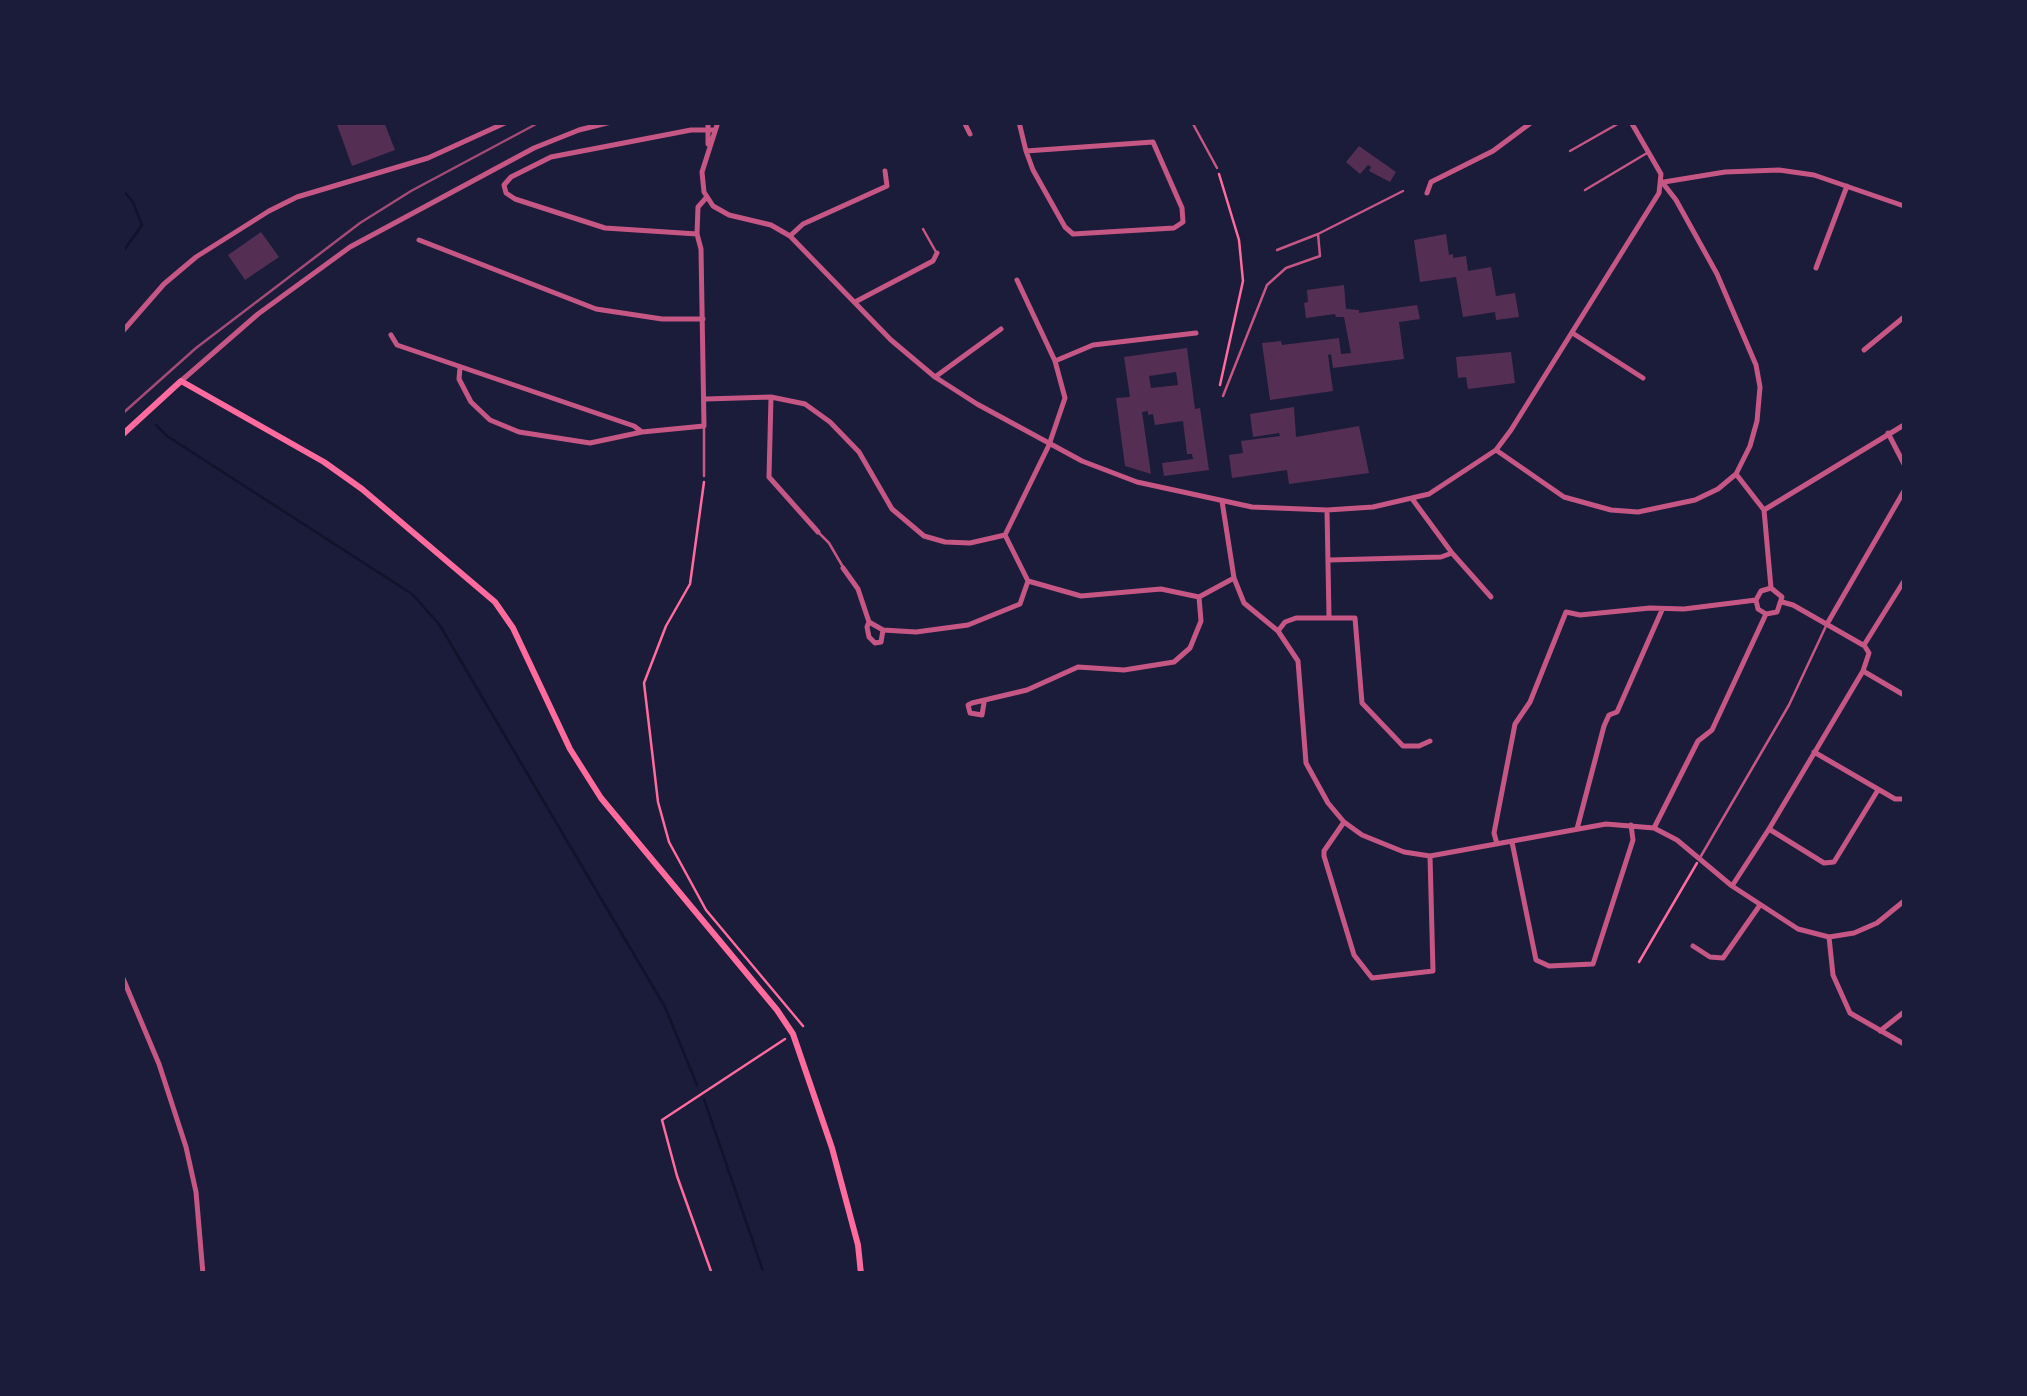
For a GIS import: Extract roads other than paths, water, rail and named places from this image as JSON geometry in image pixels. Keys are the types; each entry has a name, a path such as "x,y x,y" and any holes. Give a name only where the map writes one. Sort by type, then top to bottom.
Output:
{"main road":[{"path":"122,436 181,382 324,462 494,602 513,628 570,749 601,798 793,1034 832,1148 862,1274"}],"street":[{"path":"122,332 164,284 196,257 269,211 297,198 428,158 507,122"},
{"path":"181,382 258,314 350,247 534,148 611,122"},
{"path":"964,122 970,134"},
{"path":"1019,122 1026,151 1033,170 1073,234 1174,228 1183,222 1182,208 1152,142 1026,151"},
{"path":"1427,194 1431,182 1493,151 1532,122"},
{"path":"1496,450 1564,497 1611,510 1638,512 1695,500 1718,489 1736,474 1750,446 1760,387 1756,364 1723,286 1631,122"},
{"path":"697,234 605,228 551,212 506,193 504,186 507,180 551,156 712,126 702,172 707,198 720,211 772,226 790,236 890,340 935,377 1049,445 1120,476 1252,507 1327,510 1429,494 1496,450 1574,334 1662,182"},
{"path":"1662,182 1725,172 1780,170 1814,175 1904,206"},
{"path":"790,236 804,224 886,186 885,171"},
{"path":"1816,268 1847,186"},
{"path":"460,368 459,379 471,402 490,420 519,432 590,443 642,432 704,426 701,248 697,234 698,207 707,198"},
{"path":"419,240 596,309 662,319 703,319"},
{"path":"854,302 933,260 937,253"},
{"path":"1005,535 1049,445 1065,398 1055,361 1017,280"},
{"path":"1864,350 1904,317"},
{"path":"935,377 1001,329"},
{"path":"391,334 397,345 624,422 642,432"},
{"path":"1055,361 1093,346 1196,334"},
{"path":"1574,334 1643,378"},
{"path":"706,399 771,397 804,404 830,422 858,452 892,510 924,536 945,542 970,542 1005,535"},
{"path":"771,397 769,478 818,532"},
{"path":"1764,510 1904,425"},
{"path":"1888,434 1904,464"},
{"path":"1736,474 1764,510 1771,588"},
{"path":"1827,624 1904,491"},
{"path":"1412,499 1491,597"},
{"path":"1222,501 1234,578 1244,603 1278,631 1291,648 1301,672 1306,763 1328,803 1344,822 1382,845 1430,856 1606,824 1631,825 1654,828 1798,929 1830,937 1854,934 1878,922 1904,901"},
{"path":"1327,510 1329,617"},
{"path":"869,622 883,630 932,631 968,625 1020,604 1028,580 1005,535"},
{"path":"1329,560 1441,557 1452,553"},
{"path":"843,568 858,589 869,622 869,638 881,642 883,630"},
{"path":"1028,580 1081,596 1161,589 1200,597 1234,578"},
{"path":"1864,645 1904,580"},
{"path":"1771,588 1780,593 1782,602 1777,612 1766,614 1758,609 1756,600 1761,591 1771,588"},
{"path":"984,702 1027,690 1078,667 1124,670 1174,662 1190,648 1201,621 1200,597"},
{"path":"1498,844 1494,832 1515,724 1530,702 1566,612 1580,615 1662,610 1756,600"},
{"path":"1732,886 1863,670 1869,653 1864,645 1793,604 1782,602"},
{"path":"1578,829 1604,726 1609,715 1617,712 1662,610"},
{"path":"1654,828 1698,741 1712,730 1766,614"},
{"path":"1278,631 1285,622 1296,618 1350,616 1357,620 1362,703 1403,746 1430,741"},
{"path":"1863,670 1904,695"},
{"path":"1814,752 1896,800 1904,799"},
{"path":"1769,828 1824,863 1834,862 1878,790"},
{"path":"1344,822 1324,850 1324,856 1354,955 1371,978 1433,971 1430,856"},
{"path":"1512,842 1536,960 1549,966 1592,964 1633,840 1631,825"},
{"path":"1693,946 1710,958 1724,958 1760,905"},
{"path":"1830,937 1833,975 1850,1013 1904,1044"},
{"path":"122,976 186,1147 196,1192 203,1274"},
{"path":"1880,1031 1904,1012"}],"lane":[{"path":"1192,122 1217,168"},
{"path":"1570,151 1620,122"},
{"path":"1585,190 1649,152"},
{"path":"1277,250 1403,191"},
{"path":"923,229 937,253"},
{"path":"1223,395 1267,286 1286,268 1320,256 1318,234"},
{"path":"704,426 704,476"},
{"path":"818,532 843,568"},
{"path":"1700,857 1789,704 1827,624"}],"waterway":[{"path":"122,189 133,202 142,225 122,253"},
{"path":"156,425 167,436 412,594 439,624 665,1007 697,1085"},
{"path":"704,1099 764,1274"}],"railway":[{"path":"122,414 196,348 360,223 540,122"}]}
